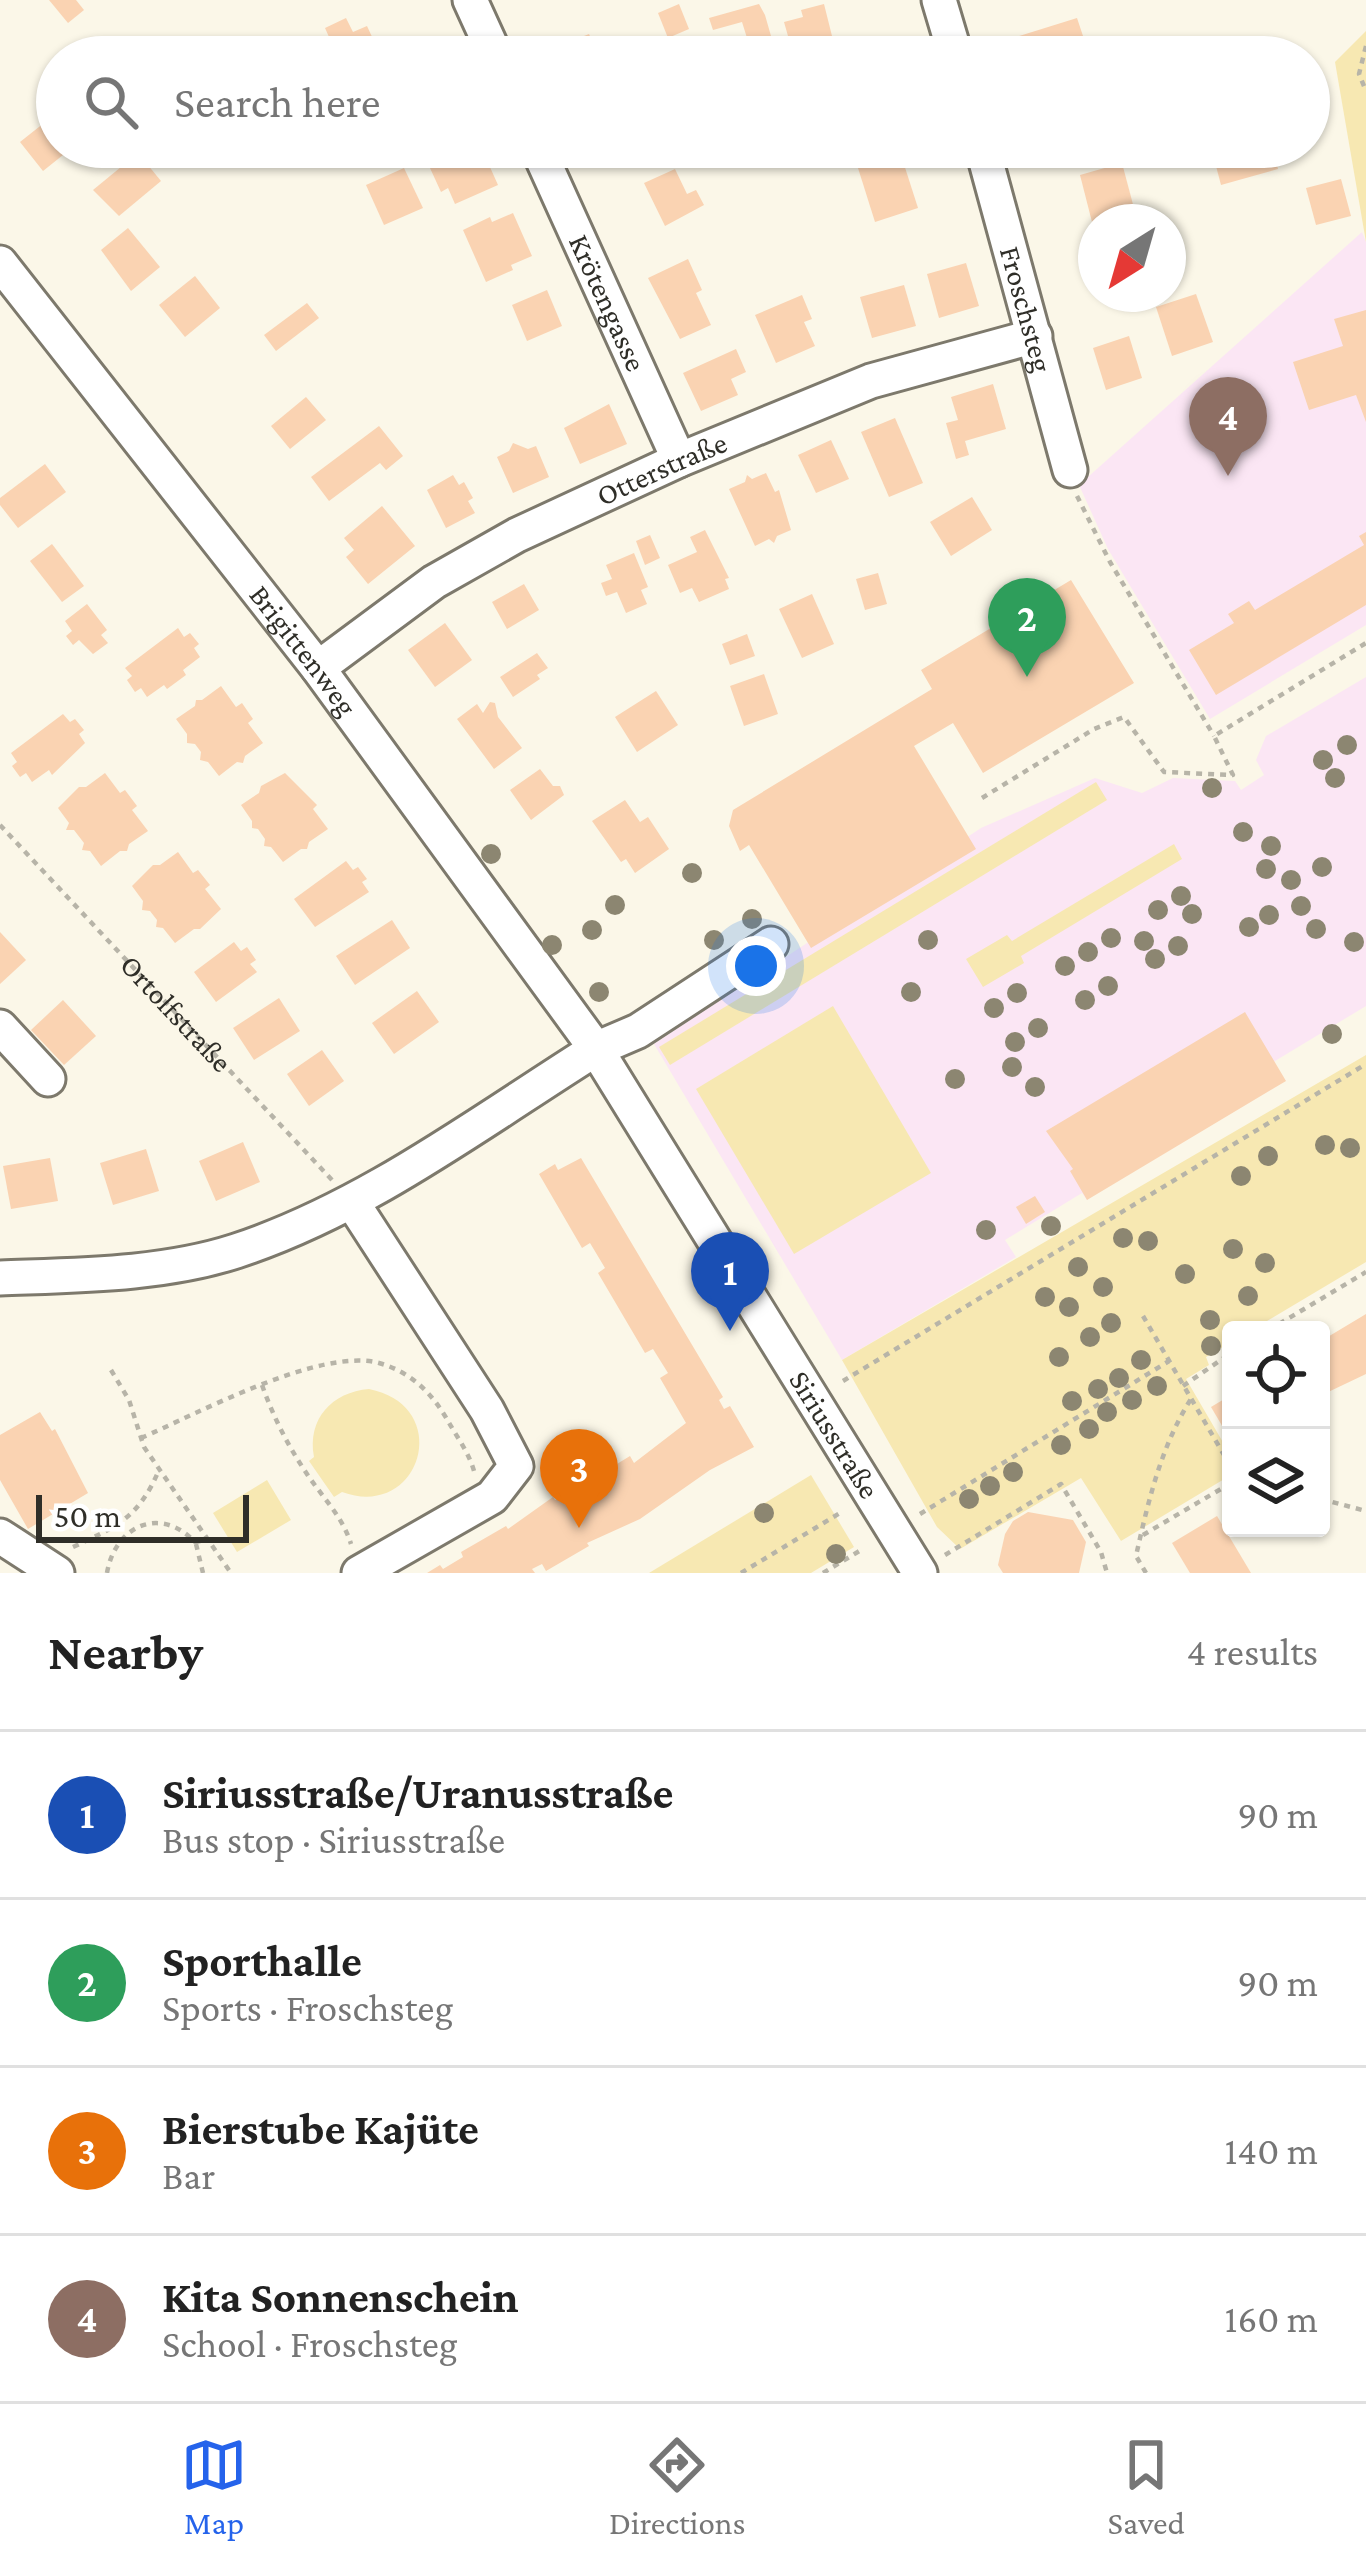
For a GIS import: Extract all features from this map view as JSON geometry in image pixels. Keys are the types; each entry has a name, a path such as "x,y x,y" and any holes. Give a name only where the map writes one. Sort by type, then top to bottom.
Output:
{"street":[{"path":"470,0 486,36"},
{"path":"939,0 950,36"},
{"name":"Krötengasse","path":"547,168 679,460"},
{"name":"Froschsteg","path":"988,168 1070,470"},
{"name":"Brigittenweg","path":"0,263 318,668 596,1049"},
{"name":"Otterstraße","path":"318,668 476,556 679,460 871,381 1035,336"},
{"path":"0,1278 188,1263 237,1250 352,1202 771,944"},
{"path":"0,1027 48,1078"},
{"name":"Siriusstraße","path":"596,1049 933,1564"},
{"path":"352,1202 487,1410 516,1466 492,1497 359,1573"},
{"path":"0,1536 48,1566"}],"path":[{"path":"1366,46 1359,74 1366,91"},
{"path":"982,798 1094,729 1124,717 1164,772 1233,775 1110,562 1076,494 1070,470"},
{"path":"1214,736 1366,643"},
{"name":"Ortolfstraße","path":"0,825 352,1202"},
{"path":"843,1381 1366,1064"},
{"path":"1284,1321 1366,1272"},
{"path":"1143,1316 1222,1452"},
{"path":"141,1438 262,1385 319,1366 374,1361 400,1371 432,1394 472,1464 480,1504"},
{"path":"920,1514 1169,1361"},
{"path":"1184,1386 1222,1361"},
{"path":"110,1370 129,1400 141,1438 231,1573"},
{"path":"262,1385 306,1473 337,1512 359,1573"},
{"path":"1146,1573 1136,1556 1140,1536 1161,1460 1191,1399"},
{"path":"48,1566 121,1523 146,1501 160,1467"},
{"path":"933,1564 1060,1484 1101,1552 1107,1573"},
{"path":"1140,1536 1222,1488"},
{"path":"1330,1501 1366,1510"},
{"path":"741,1573 840,1513"},
{"path":"121,1523 129,1532"},
{"path":"107,1573 115,1546 129,1532 166,1524 195,1542 203,1573"},
{"path":"195,1542 207,1539"},
{"path":"824,1573 862,1550"}],"shaded area":[{"path":"1366,31 1366,242 1335,62"},
{"path":"1362,232 1366,242 1366,625 1210,719 1108,549 1079,485"},
{"path":"1366,677 1366,1006 1275,1061 1087,1200 1082,1193 1005,1240 1016,1257 842,1360 654,1044 981,828 1095,778 1142,793 1173,778 1235,781 1241,790 1264,775 1256,760 1266,736"},
{"path":"1096,782 1107,800 670,1065 659,1047"},
{"path":"1174,844 1182,859 1021,956 1024,963 983,987 966,959 1007,935 1012,941"},
{"path":"833,1006 931,1173 794,1254 696,1089"},
{"path":"1366,1055 1366,1262 1267,1321 1222,1321 1222,1347 1206,1357 1209,1365 1186,1379 1222,1441 1222,1480 1121,1541 1081,1478 960,1549 937,1527 842,1360"},
{"path":"369,1389 396,1399 412,1416 419,1437 417,1458 408,1477 392,1491 369,1497 342,1492 334,1497 309,1461 314,1457 314,1431 333,1402"},
{"path":"811,1475 854,1547 811,1573 649,1573"},
{"path":"267,1480 291,1520 237,1552 213,1513"}],"building":[{"path":"49,0 76,0 84,10 68,23"},
{"path":"679,4 689,29 667,36 658,13"},
{"path":"759,4 771,36 746,36 742,22 713,30 709,18"},
{"path":"824,4 832,36 788,36 784,22 803,17 801,10"},
{"path":"346,18 353,32 367,26 372,36 329,36 325,28"},
{"path":"1077,18 1083,36 1019,36"},
{"path":"36,129 36,162 20,142"},
{"path":"120,168 150,168 161,181 119,216 93,190"},
{"path":"404,168 423,208 384,225 366,185"},
{"path":"430,168 490,168 498,185 455,204 448,188 441,192"},
{"path":"858,168 905,168 918,208 875,222"},
{"path":"1123,168 1133,204 1087,204 1080,175"},
{"path":"1217,168 1278,168 1278,169 1221,185"},
{"path":"675,169 687,194 696,190 704,205 665,226 644,183"},
{"path":"1341,179 1351,216 1316,225 1306,188"},
{"path":"513,213 532,256 486,282 463,230 490,217 492,222"},
{"path":"128,228 160,267 131,291 101,250"},
{"path":"688,259 702,290 696,293 711,325 680,339 648,278"},
{"path":"966,263 979,306 939,318 927,274"},
{"path":"195,276 220,308 185,337 159,305"},
{"path":"904,285 916,326 872,338 860,297"},
{"path":"547,290 562,326 527,341 512,305"},
{"path":"1196,294 1213,342 1172,356 1158,312 1186,312 1186,297"},
{"path":"802,295 812,319 804,322 815,346 776,363 755,315"},
{"path":"307,303 319,318 276,351 264,335"},
{"path":"1366,310 1366,422 1356,395 1309,410 1293,362 1343,346 1334,319"},
{"path":"1129,336 1142,378 1106,390 1093,348"},
{"path":"736,349 746,372 731,379 738,395 701,411 683,373"},
{"path":"993,384 1006,429 965,441 969,455 956,459 946,423 958,420 951,397"},
{"path":"306,397 326,420 290,449 271,426"},
{"path":"609,404 627,444 580,464 564,428"},
{"path":"895,418 923,483 889,497 861,432"},
{"path":"379,426 403,456 386,470 380,463 329,501 311,477"},
{"path":"831,440 849,479 816,493 798,455"},
{"path":"513,443 528,449 536,446 549,477 513,493 497,457"},
{"path":"45,464 66,492 18,528 0,505 0,498"},
{"path":"766,473 775,492 779,490 791,530 777,536 774,543 769,539 755,546 729,489 745,482 747,475 752,479"},
{"path":"453,475 459,485 464,482 475,513 446,528 427,490"},
{"path":"972,497 992,530 951,556 930,522"},
{"path":"382,506 415,546 368,584 346,557 354,550 344,538"},
{"path":"705,530 729,578 725,579 729,589 699,602 692,588 680,593 668,565 697,552 690,537"},
{"path":"1366,532 1366,605 1216,695 1189,650 1234,623 1228,614 1249,601 1255,610 1364,545 1359,536"},
{"path":"650,535 660,558 645,565 636,541"},
{"path":"52,544 84,586 62,602 30,561"},
{"path":"634,553 648,587 641,590 647,604 626,613 617,592 606,596 601,583 612,579 606,565"},
{"path":"878,573 887,604 865,610 856,579"},
{"path":"1071,580 1134,683 983,773 953,723 914,746 976,849 811,948 749,845 740,851 729,826 733,810 932,689 921,670"},
{"path":"524,584 539,610 507,629 492,602"},
{"path":"812,594 834,644 802,658 779,609"},
{"path":"87,604 107,630 101,635 108,643 93,654 79,640 73,645 66,636 72,631 65,621"},
{"path":"445,623 472,660 435,687 408,650"},
{"path":"178,628 199,644 194,648 200,657 167,689 164,685 147,697 141,688 135,692 125,668"},
{"path":"747,634 755,656 730,665 722,644"},
{"path":"537,653 548,668 513,697 500,677"},
{"path":"764,674 778,714 744,726 730,686"},
{"path":"221,686 236,707 242,703 253,719 248,723 263,743 243,763 237,762 219,776 208,762 200,760 195,744 187,743 187,734 176,719"},
{"path":"656,691 678,725 637,752 615,717"},
{"path":"490,702 522,748 494,769 457,719 477,704 483,713"},
{"path":"63,714 84,730 79,734 85,743 52,775 49,770 32,782 26,773 20,777 12,766 17,762 11,753"},
{"path":"540,769 564,795 531,820 510,790"},
{"path":"105,773 137,806 132,810 148,831 101,866 90,851 82,850 84,843 74,830 66,830 69,823 58,808 79,787"},
{"path":"285,773 317,805 313,809 328,829 309,842 307,849 283,862 271,847 264,846 265,839 252,828 241,805 259,793 261,786"},
{"path":"625,800 640,822 648,817 669,849 635,873 626,859 621,862 592,821"},
{"path":"178,852 193,873 198,870 210,885 205,889 221,909 200,929 175,943 163,928 156,927 150,911 142,910 143,901 132,886 153,865"},
{"path":"346,861 367,879 362,882 369,892 315,927 294,899"},
{"path":"392,920 410,948 355,985 336,956"},
{"path":"0,932 26,960 0,984"},
{"path":"234,942 241,951 247,947 257,972 216,1002 194,972"},
{"path":"417,991 439,1022 394,1054 372,1023"},
{"path":"279,998 300,1031 254,1060 233,1028"},
{"path":"63,1000 96,1036 64,1065 31,1030"},
{"path":"1245,1012 1286,1081 1087,1200 1073,1169 1046,1131"},
{"path":"322,1050 344,1081 309,1106 287,1074"},
{"path":"243,1142 260,1182 216,1201 199,1161"},
{"path":"146,1149 159,1191 113,1205 100,1163"},
{"path":"50,1158 58,1201 11,1209 3,1166"},
{"path":"581,1158 723,1397 719,1400 724,1409 730,1406 754,1447 546,1571 542,1564 532,1569 535,1573 427,1573 463,1557 461,1552 508,1529 553,1497 574,1494 610,1477 616,1473 612,1467 630,1456 634,1463 686,1423 660,1378 668,1373 653,1349 645,1353 598,1273 605,1268 590,1243 582,1248 539,1174 555,1164 558,1170"},
{"path":"1035,1196 1045,1212 1026,1224 1016,1207"},
{"path":"1366,1314 1366,1374 1330,1391 1330,1336"},
{"path":"1222,1400 1222,1426 1211,1407"},
{"path":"40,1412 55,1429 88,1493 28,1529 0,1480 0,1435"},
{"path":"1028,1512 1073,1520 1086,1542 1079,1573 1003,1573 998,1565 1005,1534 1013,1521"},
{"path":"1217,1516 1222,1537 1230,1537 1251,1573 1190,1573 1172,1543"}],"place":[{"name":"Kita Sonnenschein","path":"1228,476"},
{"name":"Sporthalle","path":"1027,677"},
{"name":"Siriusstraße/Uranusstraße","path":"730,1331"},
{"name":"Bierstube Kajüte","path":"579,1528"}]}
